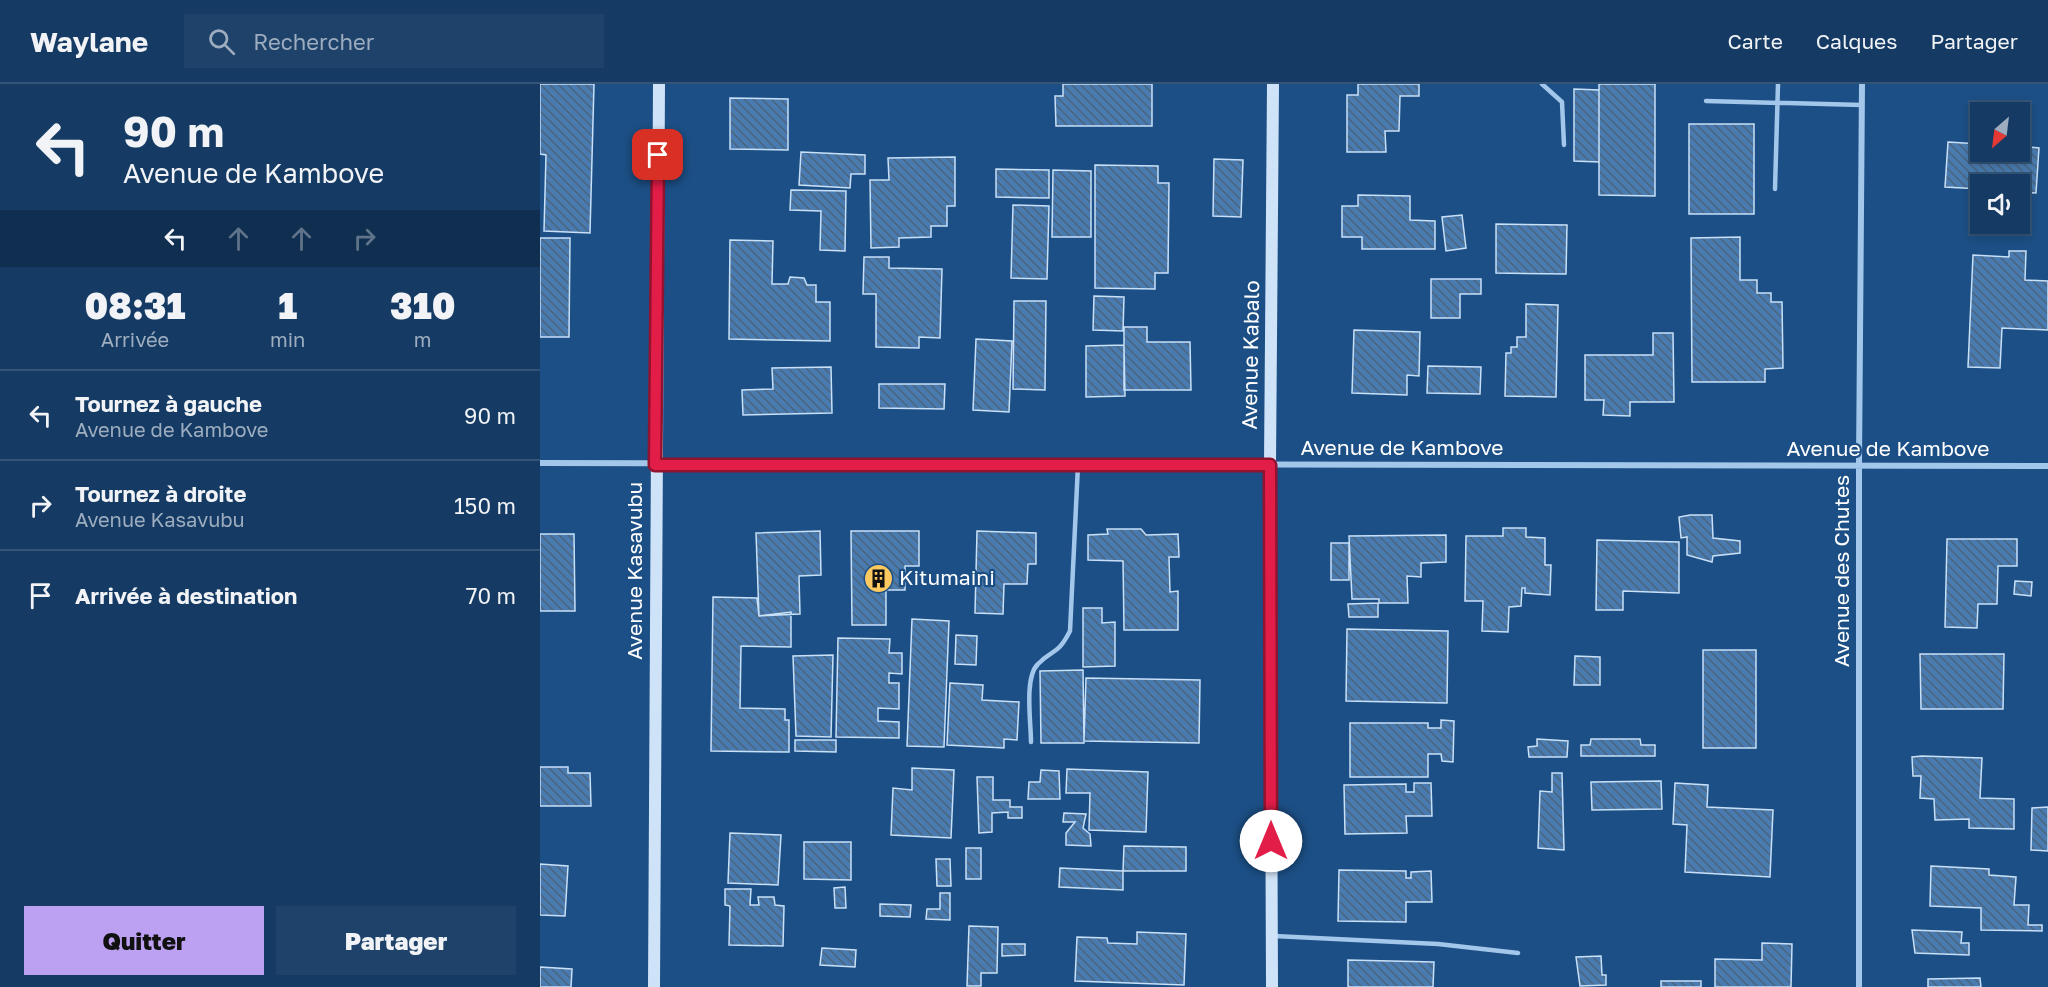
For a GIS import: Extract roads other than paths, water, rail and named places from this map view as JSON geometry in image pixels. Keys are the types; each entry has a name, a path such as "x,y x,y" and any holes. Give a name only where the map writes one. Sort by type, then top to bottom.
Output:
{"main road":[{"name":"Avenue Kasavubu","path":"654,987 655,465 659,84"},
{"name":"Avenue Kabalo","path":"1272,987 1270,465 1273,84"}],"street":[{"name":"Avenue des Chutes","path":"1859,987 1862,84"},
{"name":"Avenue de Kambove","path":"540,464 2048,466"}],"lane":[{"path":"1542,84 1562,102 1564,145"},
{"path":"1775,189 1778,84"},
{"path":"1706,101 1862,105"},
{"path":"1031,742 1030,676 1037,664 1060,649 1070,631 1078,465"},
{"path":"1272,935 1438,944 1518,953"}],"place":[{"name":"Kitumaini","path":"878,578"}]}
